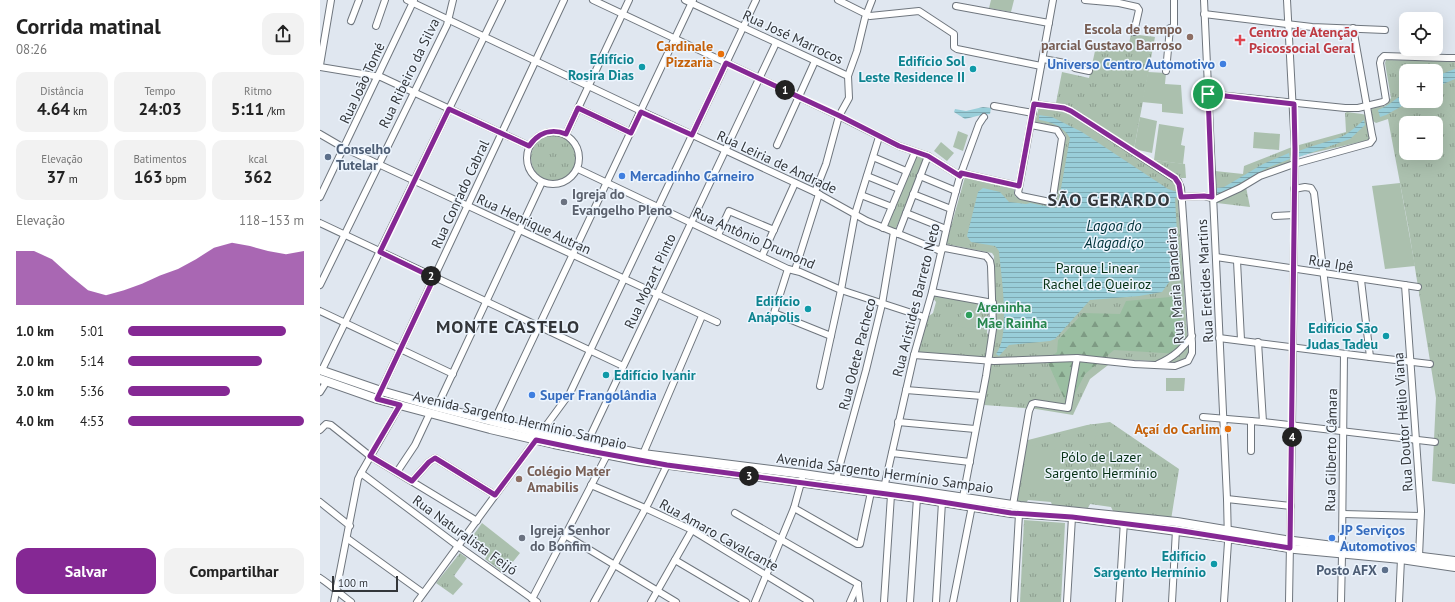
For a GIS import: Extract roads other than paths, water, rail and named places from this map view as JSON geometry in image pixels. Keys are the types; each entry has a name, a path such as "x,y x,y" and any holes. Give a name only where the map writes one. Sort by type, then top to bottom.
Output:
{"main road":[{"name":"Avenida Sargento Hermínio Sampaio","path":"321,370 381,391 494,421 538,437 587,443 643,454 836,479 886,492 917,498 1019,514 1177,522 1228,534 1455,567"},
{"name":"Avenida Sargento Hermínio Sampaio","path":"324,380 377,399 607,455 667,465 871,492 963,497 1124,520 1176,530 1228,534"},
{"name":"Avenida Sargento Hermínio Sampaio","path":"1342,551 1419,556 1455,561"}],"street":[{"path":"331,0 320,66 383,78 529,146"},
{"path":"351,21 359,0"},
{"path":"376,26 385,0"},
{"name":"Rua Ribeiro da Silva","path":"320,285 448,20 452,0"},
{"path":"321,370 502,0"},
{"name":"Rua Conrado Cabral","path":"377,399 564,0"},
{"path":"593,0 840,116 879,137 914,152 928,156 960,175 1019,186"},
{"path":"566,134 629,0"},
{"name":"Rua José Marrocos","path":"685,0 848,76"},
{"path":"417,602 570,393 756,0"},
{"path":"838,0 870,16 919,11 954,34 954,47 957,49 1042,62 1065,63 1075,68 1089,71"},
{"path":"831,336 774,313 792,269 840,116 849,98 848,76 872,0"},
{"path":"1031,125 1057,130 1062,138 1052,200 1048,202 1019,196 1018,193 1053,0"},
{"path":"1085,0 1119,2 1136,6 1138,8 1134,32"},
{"path":"1166,70 1170,28 1174,27 1174,0"},
{"name":"Rua Eretides Martins","path":"1204,0 1227,499 1228,534 1224,602"},
{"path":"1287,0 1287,24 1294,104 1295,150 1289,602"},
{"name":"Rua Leiria de Andrade","path":"411,1 535,62 817,193 883,228 938,250 945,248 986,256 991,266 993,303"},
{"name":"Rua João Tomé","path":"320,197 378,77 411,1"},
{"path":"494,421 692,2"},
{"path":"956,6 1049,23"},
{"path":"1204,14 1313,27 1385,30"},
{"path":"1181,197 1204,196 1216,199 1260,176 1294,164 1368,144 1372,141 1353,28"},
{"name":"Rua Mozart Pinto","path":"587,443 776,43"},
{"path":"1208,94 1352,109 1386,100 1380,64 1381,59 1384,56 1455,58"},
{"path":"777,146 815,61"},
{"name":"Rua Maria Bandeira","path":"1034,104 1064,108 1071,111 1175,178 1179,184 1192,336 1192,353 1188,361 1175,366 1154,366"},
{"path":"994,106 1033,113"},
{"path":"578,108 631,133"},
{"name":"Rua Aristides Barreto Neto","path":"884,602 886,492 898,422 914,355 932,292 941,249 960,175 979,124 984,117"},
{"path":"554,131 566,134 577,146 580,154 578,169 574,175 565,182 554,184 542,182 535,177 529,166 527,154 529,146 542,134 554,131"},
{"name":"Rua Henrique Autran","path":"320,134 344,148 717,322"},
{"path":"820,386 841,290 855,214 879,137"},
{"path":"883,228 914,152"},
{"name":"Rua Odete Pacheco","path":"836,479 866,370 882,304 896,233 906,213 928,156"},
{"path":"873,157 906,171"},
{"name":"Rua Antônio Drumond","path":"578,169 718,236 841,290 924,317"},
{"path":"867,176 899,189"},
{"path":"920,176 956,191"},
{"path":"437,407 542,182"},
{"path":"762,256 795,183"},
{"path":"1294,189 1308,187 1311,188 1314,193 1329,320"},
{"path":"913,194 951,209"},
{"path":"861,195 892,207"},
{"path":"718,236 729,212 774,230"},
{"path":"906,213 946,229"},
{"path":"1275,216 1294,215"},
{"path":"320,223 623,366"},
{"name":"Rua Ipê","path":"1216,257 1361,280 1418,287"},
{"path":"1237,261 1241,340"},
{"path":"1361,280 1370,357"},
{"name":"Rua Doutor Hélio Viana","path":"1405,286 1417,440 1420,516 1419,556"},
{"path":"932,292 993,303 993,329 963,497"},
{"path":"320,311 452,374"},
{"path":"643,454 702,316"},
{"path":"914,355 988,361 1078,358 1154,366 1172,357 1181,350 1192,336"},
{"path":"1219,338 1430,364"},
{"path":"1258,342 1263,422"},
{"name":"Rua Gilberto Câmara","path":"1341,602 1344,354"},
{"path":"1013,505 1029,410 1032,404 1035,403 1068,408 1078,358"},
{"path":"320,392 324,380"},
{"path":"906,390 982,396"},
{"path":"334,602 361,473 400,405"},
{"path":"397,472 415,445 430,413"},
{"path":"1203,417 1292,425 1435,442"},
{"path":"1251,421 1251,451"},
{"path":"898,422 975,430"},
{"path":"320,430 326,424 331,425 370,456 477,521"},
{"path":"892,454 970,462"},
{"path":"535,601 565,535 607,455"},
{"path":"412,481 429,462 435,458 495,495"},
{"path":"594,602 667,465"},
{"name":"Rua Naturalista Feijó","path":"361,473 458,546 535,601"},
{"path":"755,602 794,508 803,474"},
{"name":"Rua Amaro Cavalcante","path":"592,485 692,530 810,602"},
{"path":"794,508 857,544 861,544 871,492"},
{"path":"910,602 917,498"},
{"path":"1227,499 1291,506"},
{"path":"320,502 350,526"},
{"path":"936,602 942,502"},
{"path":"953,602 972,506"},
{"path":"735,513 858,584"},
{"path":"1014,602 1019,514"},
{"path":"1342,514 1420,516"},
{"path":"1067,602 1072,517"},
{"path":"1119,602 1124,520"},
{"path":"651,602 692,530"},
{"path":"1172,602 1176,530"},
{"path":"565,535 676,602"},
{"path":"348,539 423,593"},
{"path":"675,560 746,602"},
{"path":"1400,602 1401,560"},
{"path":"320,578 351,602"},
{"path":"850,602 858,584"},
{"path":"858,584 860,602"}],"water":[{"path":"1455,69 1455,79 1443,84 1443,73"},
{"path":"1399,97 1399,108 1380,117 1378,110"},
{"path":"983,107 991,108 990,114 965,119 954,112 955,109 966,111"},
{"name":"Lagoa do Alagadiço","path":"1039,115 1052,117 1082,132 1168,189 1177,192 1177,197 1175,198 1179,268 1162,292 1139,296 1090,300 1055,339 1050,341 1009,345 999,356 996,354 1001,345 1003,333 1004,305 999,251 995,246 971,242 967,236 978,192 983,188 1000,192 1009,202 1030,203 1055,208 1058,205 1070,138 1064,130 1057,125 1039,120"},
{"path":"1364,120 1365,125 1350,139 1299,157 1299,151 1341,137"},
{"path":"1289,153 1290,159 1267,168 1217,194 1217,188 1224,187 1263,164"}],"place":[{"name":"Escola de tempo parcial Gustavo Barroso","path":"1190,37"},
{"name":"Centro de Atenção Psicossocial Geral","path":"1240,40"},
{"name":"Cardinale Pizzaria","path":"721,54"},
{"name":"Universo Centro Automotivo","path":"1223,64"},
{"name":"Edifício Rosira Dias","path":"642,67"},
{"name":"Edifício Sol Leste Residence II","path":"973,69"},
{"name":"Conselho Tutelar","path":"328,157"},
{"name":"Mercadinho Carneiro","path":"622,176"},
{"name":"Igreja do Evangelho Pleno","path":"564,202"},
{"name":"Edifício Anápolis","path":"808,309"},
{"name":"Areninha Mãe Rainha","path":"969,315"},
{"name":"Edifício São Judas Tadeu","path":"1386,336"},
{"name":"Edifício Ivanir","path":"606,375"},
{"name":"Super Frangolândia","path":"532,395"},
{"name":"Açaí do Carlim","path":"1228,429"},
{"name":"Colégio Mater Amabilis","path":"519,479"},
{"name":"Igreja Senhor do Bonfim","path":"522,538"},
{"name":"JP Serviços Automotivos","path":"1332,538"},
{"name":"Edifício Sargento Hermínio","path":"1214,564"},
{"name":"Posto AFX","path":"1385,570"}],"district":[{"name":"SÃO GERARDO","path":"1109,200"},
{"name":"MONTE CASTELO","path":"508,327"}],"park label":[{"name":"Parque Linear Rachel de Queiroz","path":"1097,276"},
{"name":"Pólo de Lazer Sargento Hermínio","path":"1101,466"}]}
